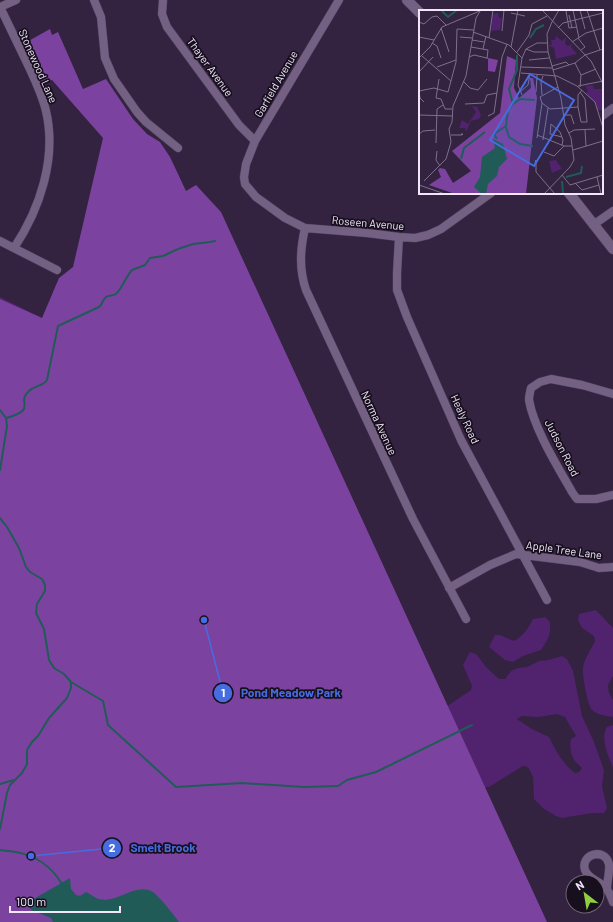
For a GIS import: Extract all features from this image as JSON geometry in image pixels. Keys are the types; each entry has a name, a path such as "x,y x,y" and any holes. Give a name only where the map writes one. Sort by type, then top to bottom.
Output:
{"street":[{"path":"0,7 16,0"},
{"path":"94,0 101,17 105,58 114,79 137,112 146,122 178,148"},
{"name":"Thayer Avenue","path":"163,0 162,14 167,27 239,125 255,141"},
{"name":"Garfield Avenue","path":"245,184 244,177 246,164 255,141 339,0"},
{"path":"407,0 419,12"},
{"name":"Stonewood Lane","path":"0,7 40,92 46,111 48,129 48,162 45,178 31,218 24,233 14,248"},
{"path":"603,115 613,108"},
{"name":"Roseen Avenue","path":"245,184 262,201 285,218 305,228 415,238 428,235 441,229 490,194"},
{"path":"570,194 613,249"},
{"path":"593,225 613,211"},
{"name":"Norma Avenue","path":"305,228 301,253 301,268 306,290 394,481 466,619"},
{"name":"Healy Road","path":"399,237 397,290 407,317 461,440 547,600"},
{"path":"0,241 57,270"},
{"name":"Judson Road","path":"613,394 582,385 551,379 540,382 531,388 529,399 537,425 546,445 577,499 596,499 613,495"},
{"name":"Apple Tree Lane","path":"449,588 507,557 516,554 580,562 599,568 613,568"},
{"path":"607,889 613,902"}],"shaded area":[{"path":"50,29 52,35 58,32 83,89 106,79 133,119 147,134 160,142 170,157 186,191 196,185 221,212 547,922 0,922 0,299 42,318 59,278 73,267 103,138 52,80 42,84 25,43"},
{"path":"0,297 42,318 431,717 471,690 472,686 463,665 470,652 476,654 487,668 499,679 505,679 511,671 518,668 527,667 539,661 562,656 567,659 573,671 582,716 594,742 604,770 602,786 607,808 604,813 592,813 562,818 556,816 544,809 534,799 533,777 528,767 523,766 489,787 477,788 0,767","holes":["557,714 565,717 576,736 571,739 570,748 572,755 582,768 579,772 575,773 563,761 549,737 532,729 517,719 522,716 538,717"]},
{"path":"596,610 613,628 613,676 608,685 609,693 613,700 613,717 599,714 592,710 588,702 584,682 584,663 595,641 594,636 582,628 578,620 579,614"},
{"path":"545,617 550,622 550,631 541,650 523,656 513,662 505,660 489,647 495,635 500,635 514,641 525,632 533,619"},
{"path":"613,725 613,767 609,758 604,736 607,727"},
{"path":"70,878 71,889 76,895 80,896 86,892 97,898 106,900 113,899 133,891 146,890 153,892 163,901 179,922 53,922 51,918 33,911 25,904"}],"waterway":[{"path":"6,418 22,412 25,406 25,395 31,389 43,384 47,380 58,326 99,307 106,297 115,295 118,292 132,270 145,265 150,258 163,256 193,244 215,241"},
{"path":"0,410 6,418 7,426 0,470"},
{"path":"0,518 19,548 26,567 30,572 42,579 45,585 45,591 37,604 36,613 44,629 49,660 54,668 64,674 71,682 71,688 67,698 49,718 38,736 32,742 27,750 27,764 22,773 10,785 0,829"},
{"path":"71,682 103,701 108,725 176,787 242,783 304,787 338,786 347,780 376,772 472,725"},
{"path":"0,784 14,780"},
{"path":"0,850 24,854 37,859 48,867 62,884"}],"place":[{"name":"Pond Meadow Park","path":"204,620"},
{"name":"Smelt Brook","path":"31,856"}]}
